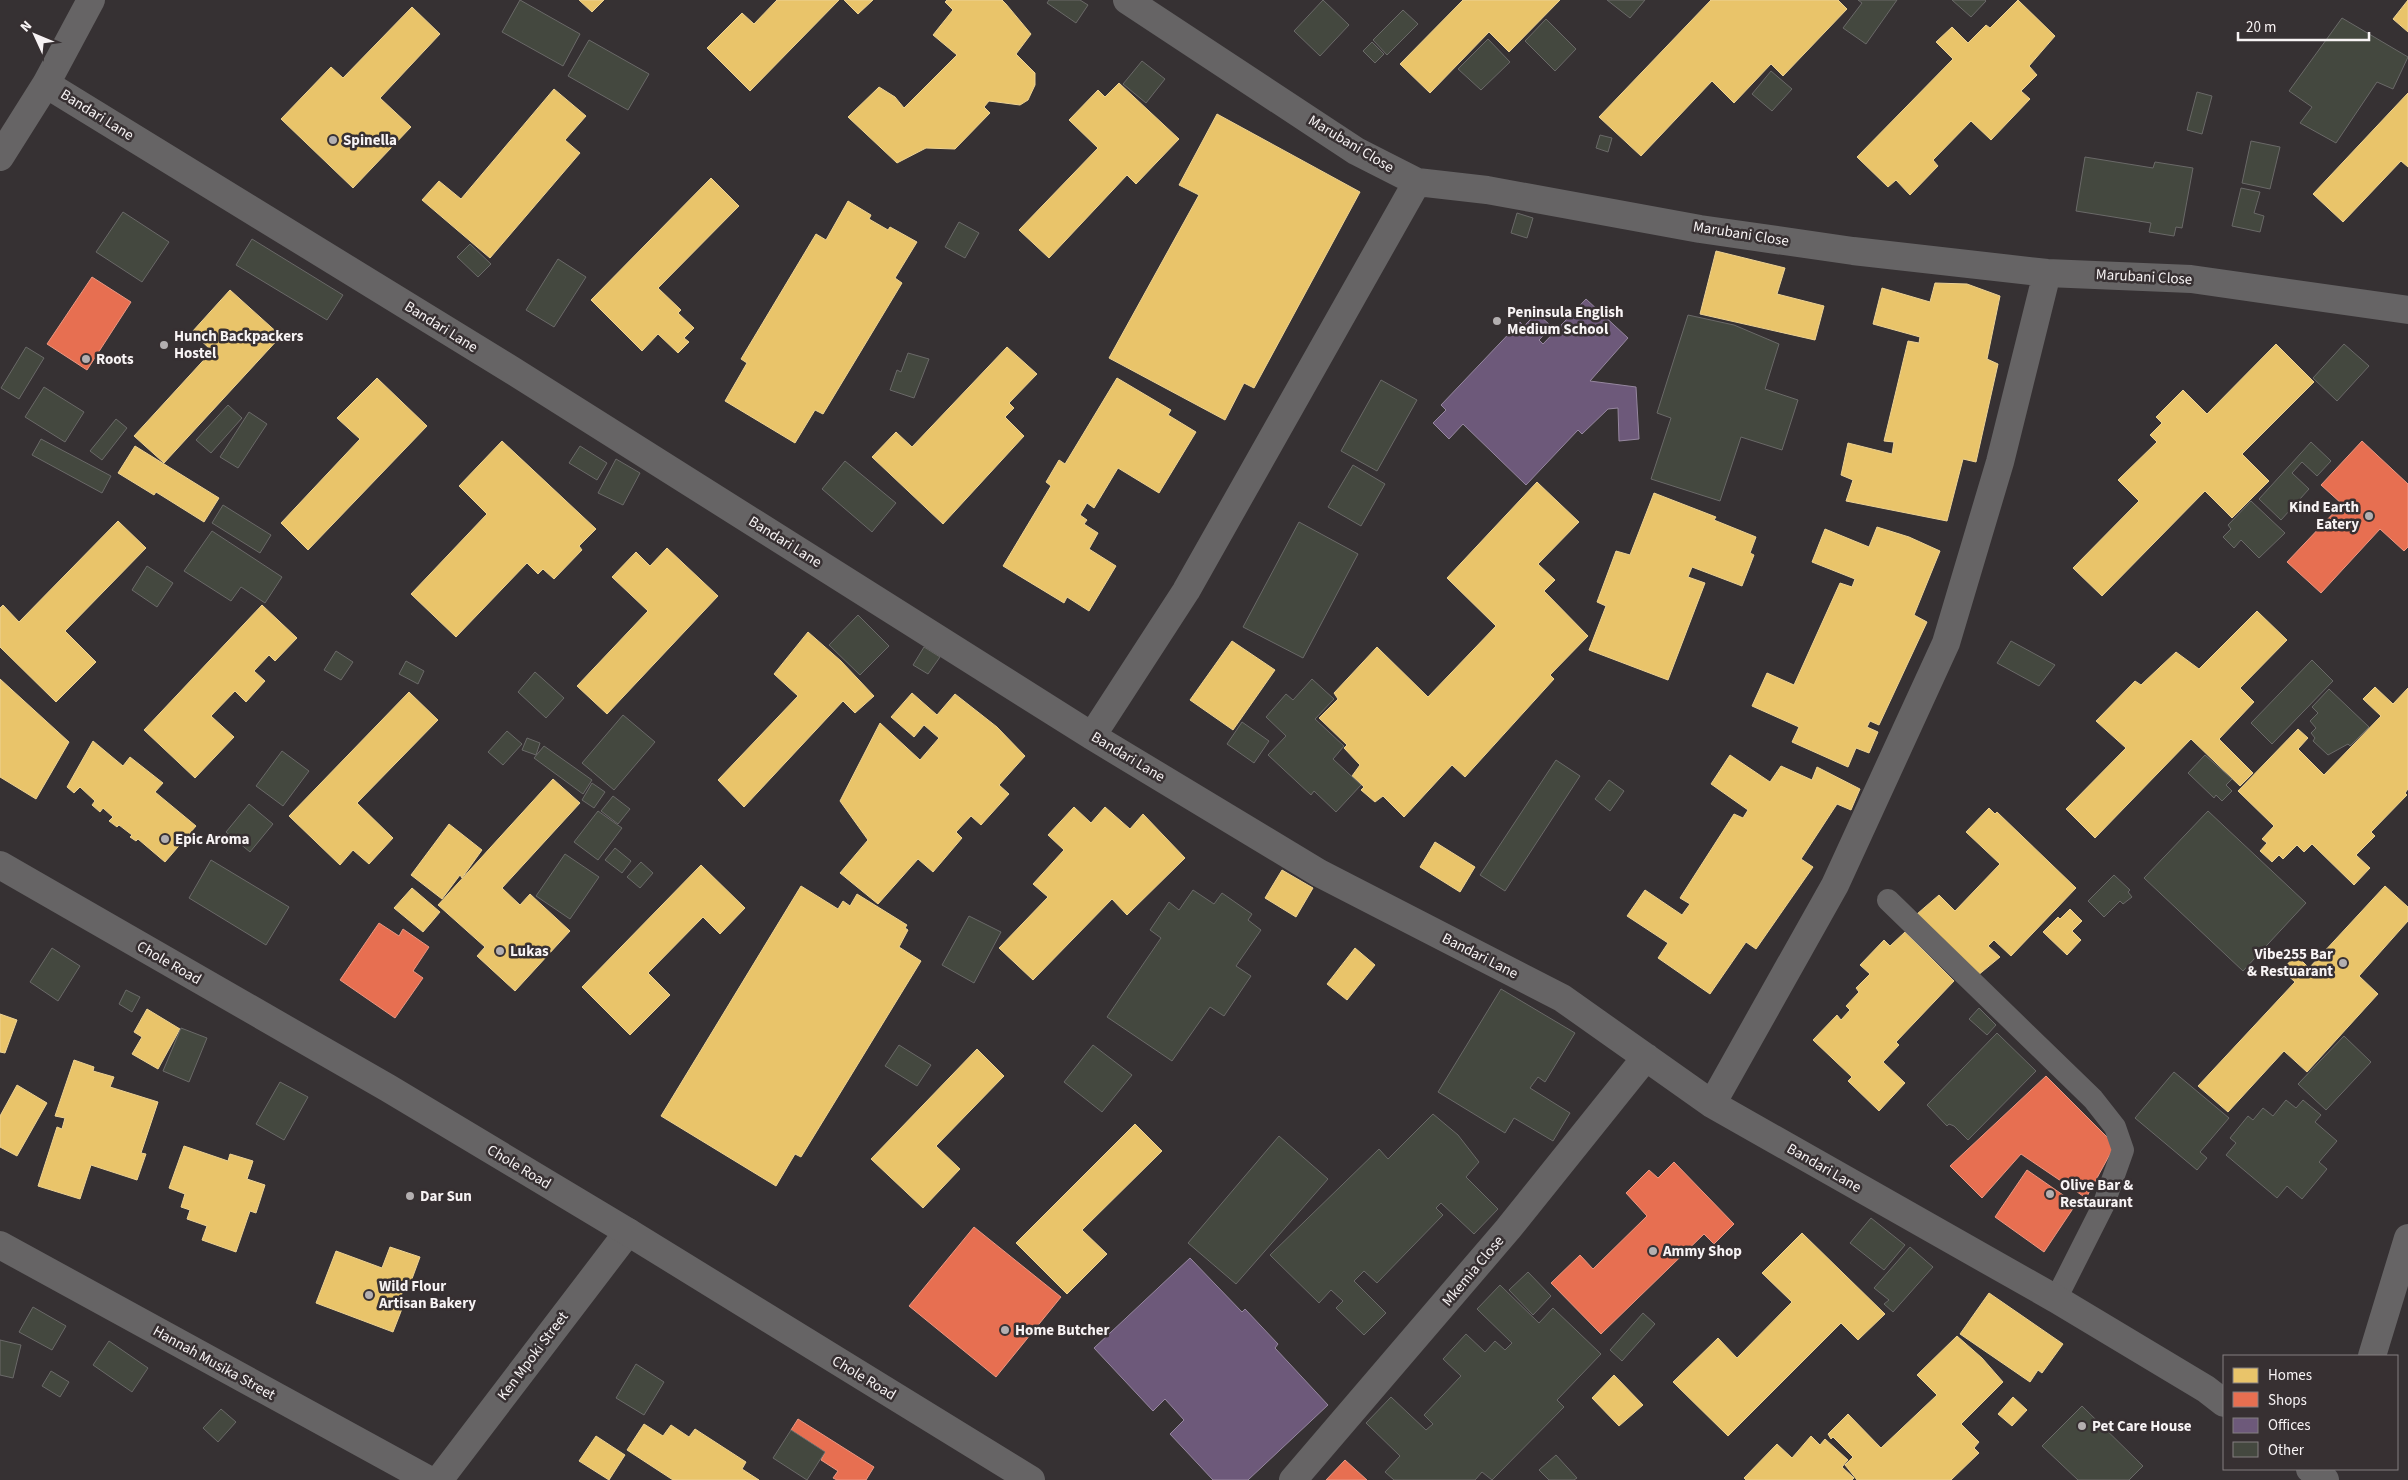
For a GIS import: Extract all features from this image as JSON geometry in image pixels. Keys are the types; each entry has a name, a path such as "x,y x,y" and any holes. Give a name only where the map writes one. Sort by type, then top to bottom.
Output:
{"street":[{"path":"0,157 46,84 91,0"},
{"name":"Marubani Close","path":"1127,0 1356,151 1417,182 1487,190 1700,228 1824,247 2047,273 2192,278 2408,310"},
{"name":"Bandari Lane","path":"46,84 510,369 1092,736 1319,873 1562,998 1712,1104 2056,1299 2206,1389 2223,1402"},
{"path":"1092,736 1186,591 1417,182"},
{"path":"1712,1104 1835,885 1946,643 2000,462 2047,273"},
{"name":"Chole Road","path":"0,865 388,1088 628,1232 1031,1480"},
{"name":"Mkemia Close","path":"1293,1480 1508,1229 1646,1057"},
{"name":"Ken Mpoki Street","path":"438,1480 628,1232"},
{"path":"2372,1355 2408,1238"},
{"name":"Hannah Musika Street","path":"0,1246 429,1480"},
{"path":"2311,1470 2325,1480"}],"lane":[{"path":"1888,900 2092,1099 2115,1127 2123,1150 2103,1206 2056,1299"}],"building: Homes":[{"path":"579,0 604,0 592,12"},
{"path":"777,0 839,0 750,91 707,48 742,13 754,24"},
{"path":"844,0 873,0 858,14"},
{"path":"947,0 1002,0 1031,34 1016,54 1035,73 1035,85 1028,100 1020,105 989,101 984,107 990,113 955,149 926,148 897,163 848,117 879,87 895,97 904,108 957,55 933,35 953,10 945,2"},
{"path":"1463,0 1560,0 1509,52 1489,32 1430,93 1400,64"},
{"path":"1711,0 1838,0 1847,9 1783,76 1771,64 1734,103 1712,81 1641,156 1599,117"},
{"path":"2018,0 2055,36 2029,66 2037,75 2021,91 2030,99 1991,140 1971,121 1933,160 1938,166 1910,195 1896,180 1888,187 1857,157 1953,59 1936,42 1952,27 1968,43 1986,25 1990,28"},
{"path":"2408,0 2408,32 2393,19"},
{"path":"412,7 440,34 380,98 411,127 353,188 281,119 331,67 343,78"},
{"path":"1119,83 1179,139 1136,184 1127,175 1049,258 1019,230 1098,148 1069,120 1098,90 1105,97"},
{"path":"554,89 586,116 565,140 580,153 490,258 422,200 439,181 461,199"},
{"path":"2408,93 2408,167 2401,161 2343,222 2313,194"},
{"path":"1217,114 1360,192 1254,388 1244,383 1225,420 1109,358 1199,195 1179,185"},
{"path":"711,178 739,206 658,288 681,310 678,313 694,328 684,338 689,342 678,353 658,334 642,351 591,300"},
{"path":"848,201 871,215 869,219 888,230 890,227 917,242 895,278 902,283 823,414 815,410 795,443 725,401 747,363 741,359 816,234 826,240"},
{"path":"1716,251 1785,268 1777,294 1824,306 1815,340 1700,314"},
{"path":"1935,283 1967,284 2000,296 1987,359 1998,364 1976,462 1963,459 1947,521 1846,501 1853,480 1841,475 1848,443 1892,454 1894,442 1884,441 1908,341 1919,343 1920,337 1873,324 1882,288 1930,302"},
{"path":"230,290 281,336 164,463 134,436 212,351 192,332"},
{"path":"2276,344 2314,382 2242,454 2269,481 2232,518 2205,491 2102,596 2073,568 2139,501 2118,480 2157,442 2150,435 2162,423 2156,417 2183,390 2207,414"},
{"path":"1007,347 1037,374 1009,403 1014,408 1005,417 1024,436 943,524 872,457 896,432 912,447"},
{"path":"377,378 427,426 308,550 281,523 360,439 337,418"},
{"path":"1117,378 1171,410 1168,415 1196,432 1159,493 1118,468 1094,508 1087,503 1080,515 1087,520 1084,524 1098,533 1089,549 1116,566 1089,611 1067,597 1064,603 1003,566 1051,486 1046,482 1059,460 1065,464"},
{"path":"502,441 596,529 579,546 582,550 554,579 543,569 538,574 527,563 456,637 411,594 487,514 459,486"},
{"path":"135,446 219,498 204,522 156,492 154,495 118,473"},
{"path":"1537,482 1579,522 1538,564 1555,580 1544,591 1588,636 1550,675 1554,679 1465,777 1452,765 1404,817 1383,796 1375,802 1361,790 1364,787 1352,776 1360,765 1344,748 1347,745 1319,718 1338,699 1334,693 1377,647 1428,697 1496,626 1447,578"},
{"path":"1654,493 1716,517 1714,520 1756,537 1750,553 1754,555 1742,586 1692,567 1688,577 1705,583 1668,680 1589,650 1606,606 1597,602 1616,551 1630,555"},
{"path":"118,521 146,548 65,631 96,662 56,702 0,647 0,608 3,605 19,622"},
{"path":"1877,527 1909,537 1940,551 1914,615 1927,622 1879,725 1870,721 1867,727 1878,732 1869,753 1856,748 1848,767 1792,742 1799,727 1752,706 1767,673 1794,685 1840,583 1852,587 1855,579 1812,562 1825,529 1869,547"},
{"path":"667,548 718,596 607,714 577,686 648,611 612,577 636,552 650,566"},
{"path":"262,605 297,638 275,661 269,655 254,671 265,681 246,702 235,691 211,716 234,737 195,778 144,730"},
{"path":"2257,611 2287,640 2240,688 2254,702 2219,739 2253,773 2240,786 2191,739 2095,838 2066,809 2126,748 2096,721 2135,681 2141,685 2176,652 2199,669"},
{"path":"808,632 841,661 874,696 855,713 843,701 744,807 718,780 798,696 774,674"},
{"path":"1232,641 1275,670 1233,730 1190,700"},
{"path":"0,679 69,742 36,799 0,777"},
{"path":"2375,687 2393,704 2408,688 2408,789 2405,793 2407,795 2371,832 2375,836 2356,855 2370,868 2354,885 2312,844 2304,852 2297,845 2283,859 2279,855 2272,862 2260,851 2267,843 2262,839 2274,826 2238,791 2298,729 2308,738 2298,749 2324,775 2381,716 2363,699"},
{"path":"409,692 438,720 357,803 393,838 369,864 353,850 340,865 289,816"},
{"path":"912,693 937,715 955,694 997,727 1025,756 999,785 1009,794 981,825 971,816 956,832 962,838 933,872 918,859 878,904 840,873 868,840 840,801 880,723 920,760 939,738 924,725 914,737 891,717"},
{"path":"93,741 123,766 130,757 163,783 155,792 196,826 165,862 138,839 136,841 130,837 132,835 119,825 117,827 109,821 113,817 103,808 100,812 92,805 95,801 80,787 74,793 67,787"},
{"path":"1730,755 1770,782 1781,766 1812,780 1817,767 1860,789 1851,810 1837,804 1801,859 1813,867 1756,949 1746,942 1710,994 1658,958 1668,943 1627,916 1645,890 1682,915 1690,904 1680,898 1734,814 1743,818 1748,810 1711,784"},
{"path":"553,779 580,803 502,888 520,905 530,894 570,931 515,991 477,956 485,947 438,905"},
{"path":"1074,807 1091,823 1105,807 1130,829 1143,814 1185,858 1127,915 1112,899 1033,980 999,948 1048,897 1033,884 1064,850 1048,835"},
{"path":"1989,808 1995,814 1997,812 2076,888 2011,956 1994,940 1988,946 2000,957 1977,976 1917,914 1939,895 1955,911 2000,864 1966,832"},
{"path":"449,824 482,850 462,878 460,875 442,899 411,875"},
{"path":"1435,842 1475,867 1460,892 1420,867"},
{"path":"701,865 745,908 720,934 703,917 648,973 670,995 630,1035 582,987"},
{"path":"1282,870 1313,888 1296,917 1265,898"},
{"path":"801,886 838,909 843,901 850,906 857,894 907,925 905,928 908,930 899,947 921,961 801,1157 795,1154 776,1186 661,1116"},
{"path":"2385,886 2408,907 2408,921 2359,976 2378,994 2307,1072 2284,1051 2228,1112 2198,1086 2295,982 2282,970 2296,955 2309,968"},
{"path":"412,888 440,912 423,932 394,908"},
{"path":"2070,909 2082,921 2072,931 2081,940 2067,955 2043,932 2058,917 2060,919"},
{"path":"1905,932 1954,981 1896,1042 1899,1045 1883,1062 1905,1083 1879,1111 1848,1081 1852,1077 1813,1040 1837,1015 1841,1020 1850,1010 1846,1006 1859,992 1856,988 1870,974 1860,965 1884,940 1890,946"},
{"path":"1355,948 1375,965 1347,1000 1327,984"},
{"path":"147,1009 180,1029 158,1069 132,1054 142,1037 134,1032"},
{"path":"0,1014 17,1020 5,1053 0,1052"},
{"path":"977,1049 1004,1076 936,1146 960,1169 923,1208 871,1159"},
{"path":"74,1060 94,1067 93,1071 114,1077 110,1087 158,1102 141,1153 146,1154 137,1180 91,1165 80,1199 38,1186 57,1127 62,1129 65,1118 55,1116"},
{"path":"17,1085 47,1103 17,1156 0,1147 0,1116"},
{"path":"1135,1124 1162,1151 1082,1230 1107,1254 1067,1294 1016,1243"},
{"path":"184,1146 228,1161 230,1154 253,1161 247,1179 265,1185 256,1213 250,1211 236,1252 202,1240 207,1226 187,1219 190,1210 181,1207 185,1194 169,1188"},
{"path":"1802,1233 1885,1314 1858,1340 1841,1323 1728,1436 1673,1382 1718,1338 1737,1358 1792,1302 1762,1273"},
{"path":"390,1247 420,1257 409,1287 405,1285 400,1299 405,1301 393,1332 316,1303 336,1251 382,1268"},
{"path":"1989,1293 2063,1344 2042,1373 2038,1370 2030,1382 1960,1334"},
{"path":"1957,1336 1982,1358 2003,1382 1961,1424 1979,1442 1974,1448 1979,1453 1951,1480 1857,1480 1845,1465 1853,1457 1833,1437 1831,1439 1828,1434 1848,1414 1881,1448 1937,1395 1917,1375"},
{"path":"1614,1375 1643,1405 1619,1426 1592,1398"},
{"path":"2013,1397 2027,1410 2012,1426 1998,1414"},
{"path":"644,1424 663,1436 671,1425 689,1437 695,1429 746,1462 742,1469 759,1480 673,1480 627,1450"},
{"path":"596,1436 625,1455 609,1480 579,1461"},
{"path":"1811,1436 1820,1445 1825,1439 1848,1460 1842,1467 1854,1478 1852,1480 1746,1480 1744,1478 1777,1444 1792,1458"}],"building: Shops":[{"path":"92,277 131,302 87,370 47,344"},
{"name":"Kind Earth Eatery","path":"2362,441 2408,484 2408,547 2404,551 2380,529 2321,593 2287,562 2342,504 2321,485"},
{"path":"379,923 399,936 403,929 429,947 413,971 423,978 395,1018 340,980"},
{"path":"2046,1076 2115,1145 2086,1198 2021,1154 1982,1198 1950,1166"},
{"path":"1674,1162 1734,1224 1714,1244 1704,1234 1601,1334 1551,1283 1580,1255 1593,1269 1647,1216 1626,1193 1649,1170 1658,1178"},
{"path":"2027,1170 2076,1204 2044,1252 1995,1217"},
{"path":"974,1227 1061,1297 996,1377 909,1306"},
{"path":"798,1419 874,1467 866,1480 837,1480 833,1478 838,1471 821,1460 825,1452 791,1430"},
{"path":"1345,1460 1367,1480 1326,1480"}],"building: Offices":[{"name":"Peninsula English Medium School","path":"1586,299 1628,338 1590,381 1636,387 1639,439 1619,441 1618,408 1608,409 1582,434 1578,430 1526,485 1463,424 1449,439 1433,423 1446,410 1441,405 1520,322 1524,326 1537,313 1552,327 1539,340 1543,344"},
{"path":"1190,1258 1242,1312 1245,1309 1278,1344 1275,1348 1328,1405 1248,1480 1213,1480 1170,1434 1184,1420 1165,1399 1153,1411 1094,1348"}],"building: Other":[{"path":"520,0 580,34 563,66 502,32"},
{"path":"1049,0 1080,0 1088,5 1076,23 1047,3"},
{"path":"1323,0 1349,25 1320,56 1294,31"},
{"path":"1607,0 1645,0 1630,18"},
{"path":"1858,0 1897,0 1866,44 1843,28 1862,3"},
{"path":"1952,0 1985,0 1986,1 1971,17"},
{"path":"1403,10 1418,24 1387,55 1373,40"},
{"path":"2342,18 2408,57 2393,89 2377,82 2336,143 2300,123 2312,107 2289,91"},
{"path":"1546,19 1576,49 1555,71 1525,41"},
{"path":"1488,39 1510,62 1481,90 1458,69"},
{"path":"589,40 649,74 628,110 568,76"},
{"path":"1372,42 1384,54 1375,63 1363,51"},
{"path":"1142,61 1165,79 1146,103 1123,84"},
{"path":"1771,71 1792,89 1772,111 1752,94"},
{"path":"2197,92 2212,96 2202,134 2187,130"},
{"path":"1600,135 1612,138 1608,152 1596,148"},
{"path":"2251,141 2280,147 2270,189 2242,183"},
{"path":"2085,157 2153,168 2155,162 2193,168 2182,228 2176,227 2174,236 2149,232 2151,223 2076,211"},
{"path":"2241,188 2260,192 2254,213 2264,216 2260,232 2232,226"},
{"path":"123,212 169,242 142,282 96,252"},
{"path":"1517,213 1533,218 1527,238 1511,233"},
{"path":"959,222 979,233 965,258 945,247"},
{"path":"252,239 343,295 327,320 236,265"},
{"path":"470,244 491,264 478,277 457,257"},
{"path":"558,259 586,277 554,327 526,310"},
{"path":"1688,315 1734,325 1779,344 1765,389 1798,400 1782,450 1741,437 1720,501 1651,479 1671,418 1657,413"},
{"path":"2344,344 2369,366 2337,401 2313,378"},
{"path":"26,347 44,358 19,399 1,388"},
{"path":"908,353 929,359 914,398 890,390 897,370 901,372"},
{"path":"1381,380 1417,400 1377,471 1341,451"},
{"path":"44,387 84,412 65,442 25,417"},
{"path":"228,405 242,418 211,453 196,440"},
{"path":"249,412 267,424 238,468 220,457"},
{"path":"116,419 127,428 102,460 90,451"},
{"path":"41,439 111,476 102,493 32,455"},
{"path":"2311,442 2331,461 2317,476 2302,462 2292,473 2309,489 2281,520 2259,499"},
{"path":"580,446 607,463 597,480 569,463"},
{"path":"616,459 640,473 623,505 598,493"},
{"path":"845,461 896,503 872,532 822,489"},
{"path":"1353,465 1385,484 1361,526 1328,507"},
{"path":"2251,501 2285,533 2259,558 2241,540 2234,548 2223,537 2231,529 2228,525"},
{"path":"223,505 271,535 260,553 212,523"},
{"path":"1299,522 1358,554 1303,658 1243,627"},
{"path":"212,531 282,577 265,603 241,587 231,601 184,571"},
{"path":"147,566 173,583 157,607 132,590"},
{"path":"858,615 889,646 860,675 829,645"},
{"path":"2011,641 2055,665 2039,686 1997,663"},
{"path":"924,647 940,657 928,674 913,665"},
{"path":"336,651 353,662 341,680 324,670"},
{"path":"2312,660 2333,681 2272,744 2251,723"},
{"path":"406,661 424,671 418,684 399,674"},
{"path":"535,672 564,698 546,718 518,692"},
{"path":"1312,679 1334,699 1315,719 1344,746 1333,759 1361,785 1336,812 1314,791 1311,795 1268,755 1286,736 1266,717 1286,694 1293,700"},
{"path":"2329,689 2369,727 2350,746 2348,744 2328,755 2313,741 2315,738 2311,733 2316,728 2310,721 2318,713 2312,707"},
{"path":"623,715 655,742 614,790 582,763"},
{"path":"1242,722 1269,741 1254,763 1227,744"},
{"path":"507,731 522,744 503,765 488,752"},
{"path":"527,738 540,743 536,755 522,750"},
{"path":"544,746 592,780 583,794 534,758"},
{"path":"282,751 309,771 283,806 256,786"},
{"path":"2205,755 2232,779 2226,785 2232,791 2222,801 2216,795 2214,798 2188,773"},
{"path":"1556,760 1580,776 1505,891 1480,875"},
{"path":"1609,780 1624,791 1610,811 1595,799"},
{"path":"592,783 605,792 594,808 582,800"},
{"path":"613,796 630,809 618,824 601,811"},
{"path":"249,804 273,824 250,852 226,832"},
{"path":"598,811 622,828 598,860 574,842"},
{"path":"2208,811 2306,903 2243,971 2144,878"},
{"path":"615,848 631,861 622,873 605,860"},
{"path":"565,854 599,877 570,919 536,896"},
{"path":"211,860 289,907 266,945 189,898"},
{"path":"641,862 653,873 640,888 627,877"},
{"path":"2114,875 2130,890 2128,892 2132,897 2123,904 2120,901 2104,917 2088,901"},
{"path":"1193,890 1214,904 1222,893 1252,914 1248,920 1261,930 1236,966 1251,976 1224,1016 1210,1007 1172,1061 1107,1017 1161,938 1150,930 1169,902 1179,910"},
{"path":"969,916 1001,932 974,983 942,965"},
{"path":"52,948 80,966 58,1001 30,982"},
{"path":"1501,989 1575,1033 1545,1082 1538,1077 1530,1088 1570,1113 1553,1141 1514,1118 1505,1133 1438,1092"},
{"path":"126,990 140,997 132,1012 119,1004"},
{"path":"1979,1008 1996,1025 1987,1035 1969,1019"},
{"path":"181,1028 207,1038 189,1082 163,1071"},
{"path":"1997,1033 2036,1071 1968,1140 1954,1126 1949,1124 1947,1126 1927,1105"},
{"path":"2344,1036 2371,1062 2326,1110 2298,1084"},
{"path":"899,1045 931,1065 917,1086 885,1066"},
{"path":"1093,1045 1132,1075 1102,1112 1064,1082"},
{"path":"2174,1072 2229,1118 2200,1152 2207,1158 2197,1170 2135,1118"},
{"path":"280,1082 308,1097 284,1140 256,1124"},
{"path":"2286,1100 2296,1108 2303,1100 2321,1115 2315,1122 2337,1141 2319,1162 2327,1169 2302,1199 2287,1186 2277,1198 2226,1155 2236,1143 2230,1138 2248,1116 2253,1120 2263,1108 2273,1116"},
{"path":"1433,1114 1458,1135 1479,1162 1466,1177 1498,1209 1474,1234 1441,1203 1436,1208 1443,1215 1377,1283 1364,1271 1354,1281 1386,1313 1364,1335 1336,1308 1343,1301 1331,1290 1319,1303 1270,1255 1379,1149 1388,1159"},
{"path":"1279,1136 1328,1179 1236,1284 1188,1243"},
{"path":"1871,1218 1905,1245 1884,1270 1850,1243"},
{"path":"1910,1247 1933,1267 1893,1312 1884,1304 1889,1300 1874,1288"},
{"path":"1528,1272 1551,1296 1533,1315 1509,1290"},
{"path":"1500,1285 1539,1323 1553,1308 1601,1354 1557,1400 1564,1407 1492,1480 1482,1472 1475,1480 1394,1480 1385,1472 1400,1456 1366,1423 1391,1397 1426,1430 1433,1424 1424,1415 1461,1376 1443,1359 1466,1334 1485,1352 1495,1341 1505,1350 1512,1343 1477,1309"},
{"path":"33,1307 66,1326 52,1350 19,1332"},
{"path":"1643,1313 1655,1324 1622,1361 1610,1350"},
{"path":"0,1340 21,1345 13,1378 0,1375"},
{"path":"109,1341 148,1368 132,1392 93,1365"},
{"path":"636,1364 664,1382 644,1415 616,1398"},
{"path":"51,1371 69,1382 60,1397 42,1386"},
{"name":"Pet Care House","path":"2082,1406 2143,1466 2129,1480 2078,1480 2042,1446"},
{"path":"221,1409 236,1422 218,1442 203,1428"},
{"path":"791,1430 825,1452 807,1480 773,1458"},
{"path":"1556,1455 1577,1478 1574,1480 1549,1480 1539,1470"}],"place":[{"name":"Spinella","path":"333,140"},
{"name":"Peninsula English Medium School","path":"1497,321"},
{"name":"Hunch Backpackers Hostel","path":"164,345"},
{"name":"Roots","path":"86,359"},
{"name":"Kind Earth Eatery","path":"2369,516"},
{"name":"Epic Aroma","path":"165,839"},
{"name":"Lukas","path":"500,951"},
{"name":"Vibe255 Bar & Restuarant","path":"2343,963"},
{"name":"Olive Bar & Restaurant","path":"2050,1194"},
{"name":"Dar Sun","path":"410,1196"},
{"name":"Ammy Shop","path":"1653,1251"},
{"name":"Wild Flour Artisan Bakery","path":"369,1295"},
{"name":"Home Butcher","path":"1005,1330"},
{"name":"Pet Care House","path":"2082,1426"}]}
